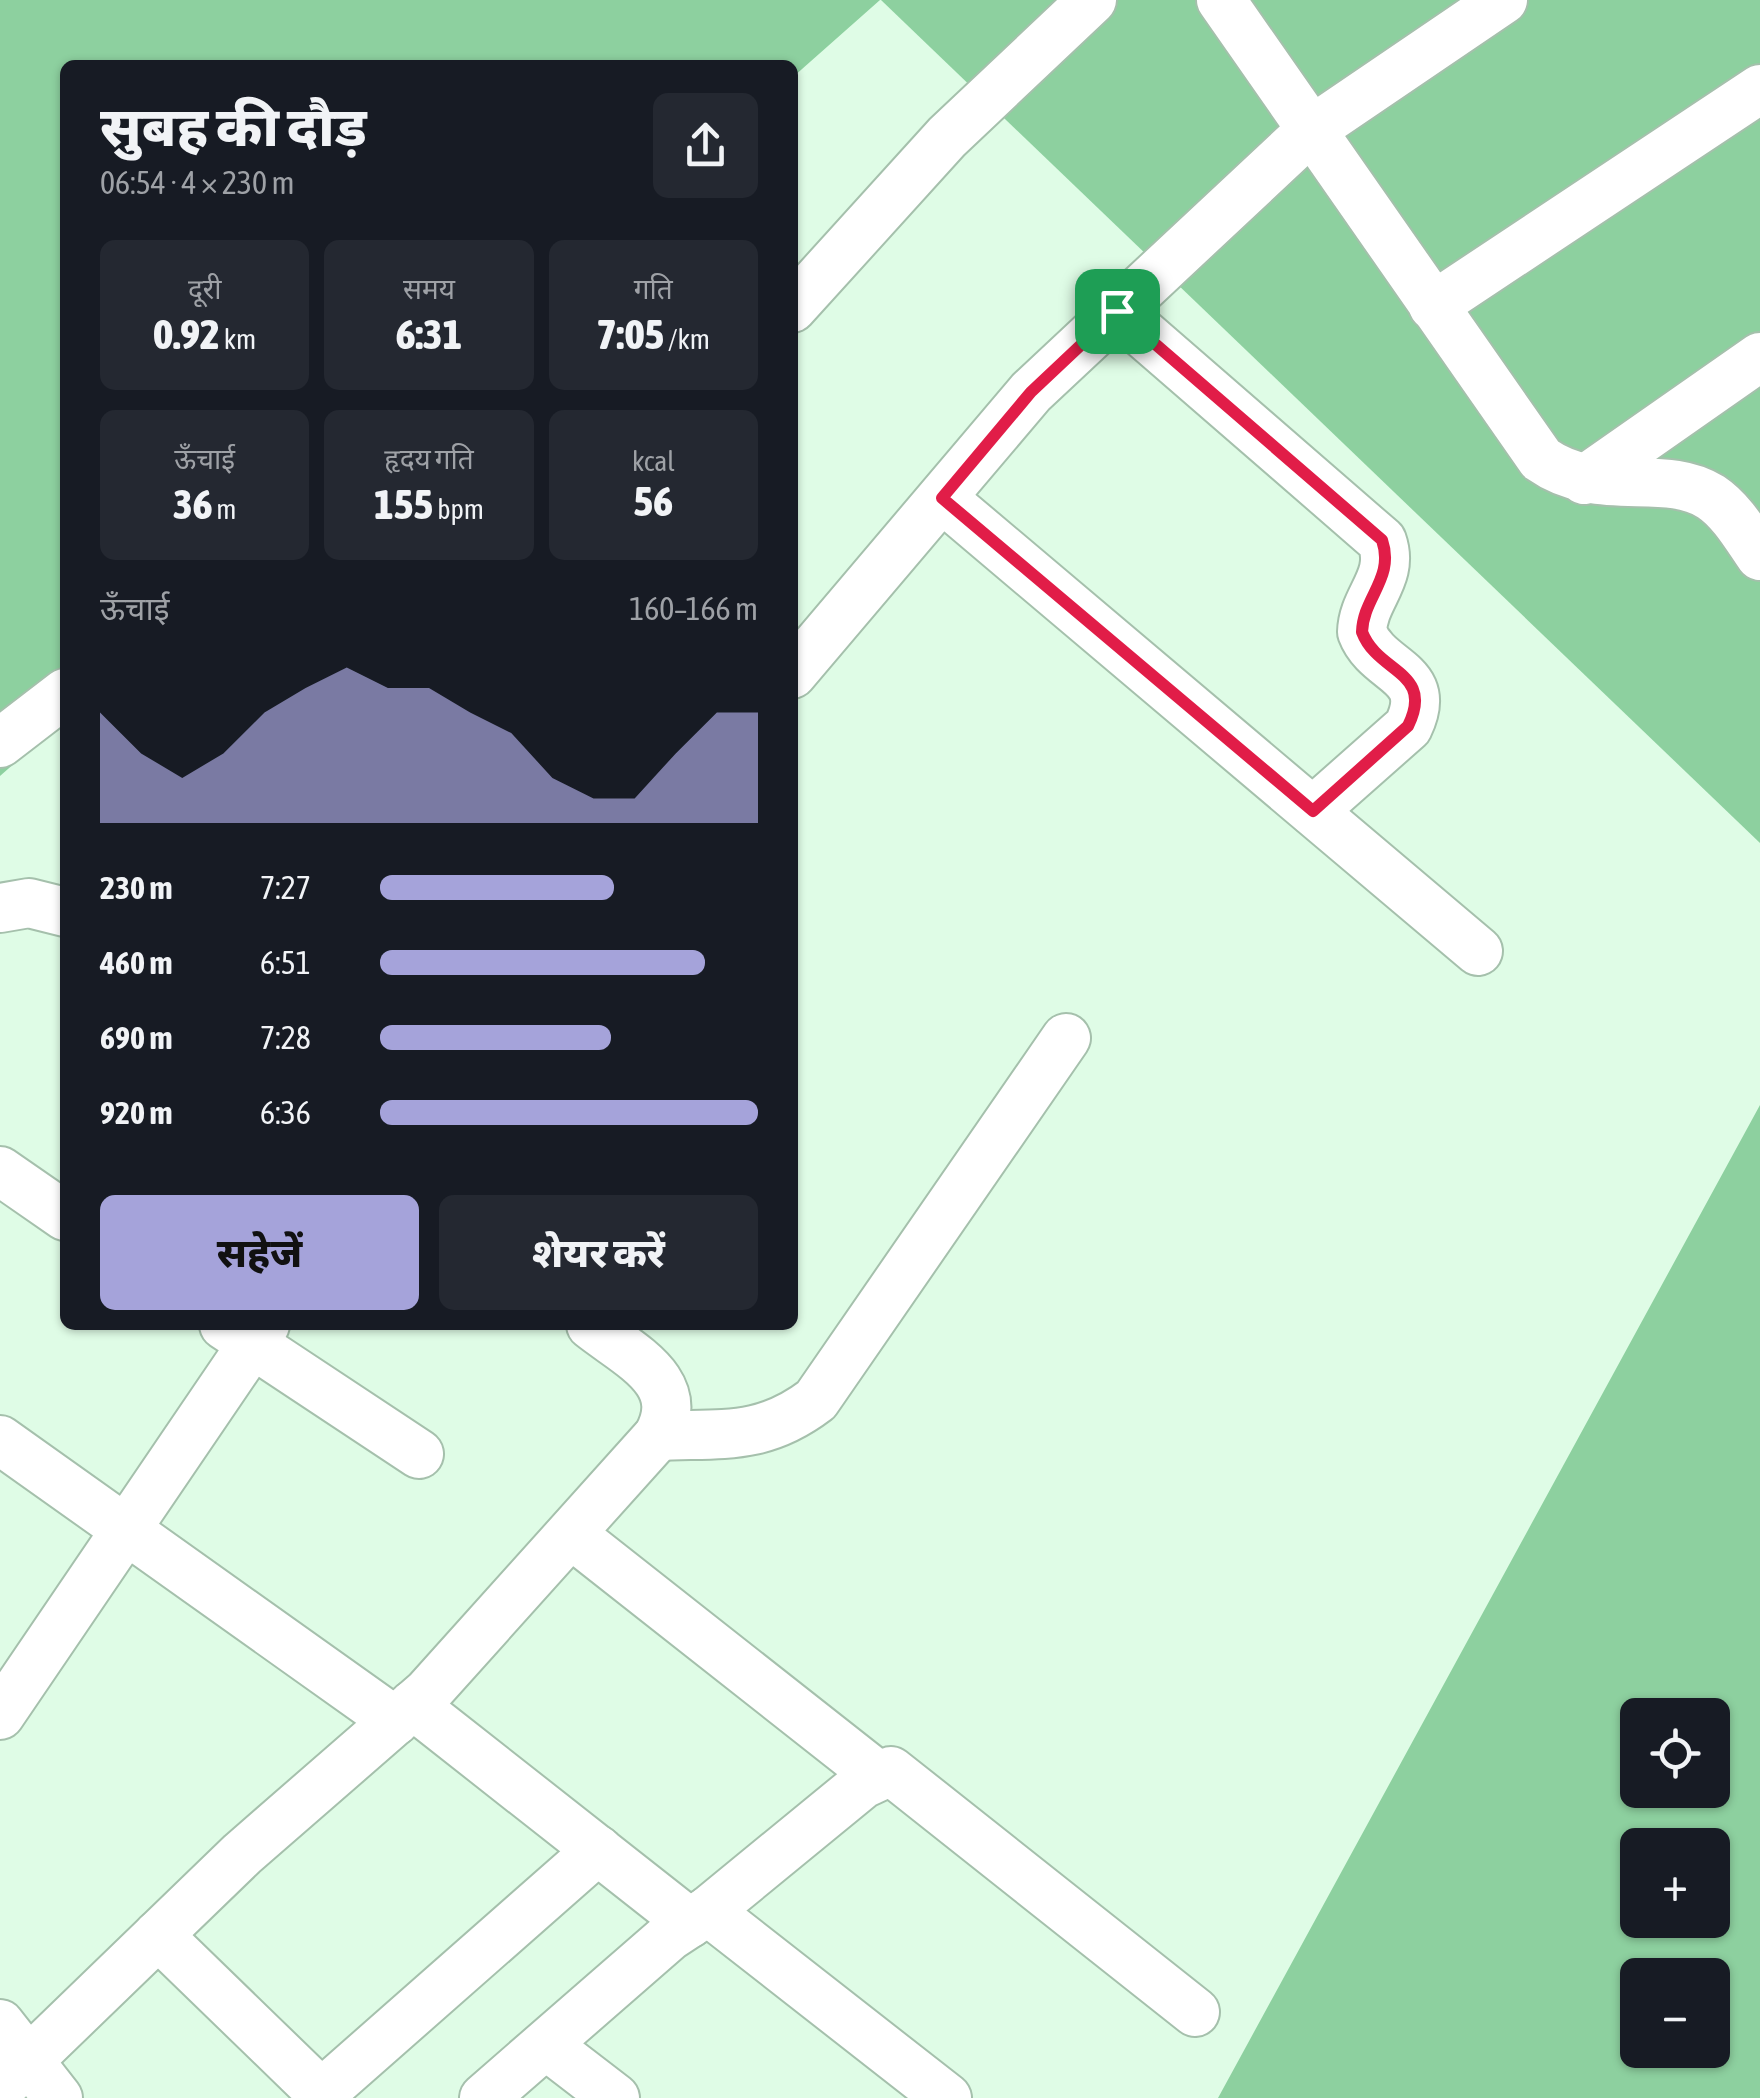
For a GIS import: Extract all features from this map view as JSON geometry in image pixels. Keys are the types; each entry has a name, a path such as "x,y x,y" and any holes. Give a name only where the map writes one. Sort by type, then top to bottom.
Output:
{"street":[{"path":"798,301 947,138 1092,0"},
{"path":"1221,0 1541,458 1564,475 1584,480 1700,492 1727,510 1760,556"},
{"path":"798,667 1031,392 1310,131 1503,0"},
{"path":"1433,306 1760,89"},
{"path":"1117,311 1382,540 1388,558 1362,632 1366,644 1411,684 1417,708 1408,726 1313,811"},
{"path":"1584,480 1760,356"},
{"path":"942,498 1478,950"},
{"path":"0,743 60,697"},
{"path":"0,908 30,903 60,911"},
{"path":"658,1436 766,1430 787,1422 816,1400 1066,1038"},
{"path":"0,1172 60,1213"},
{"path":"58,2098 9,2058 158,1934 242,1854 404,1713 658,1436 670,1403 662,1384 597,1330"},
{"path":"0,1715 128,1530 247,1331 419,1454"},
{"path":"0,1440 699,1917 948,2098"},
{"path":"571,1534 876,1776"},
{"path":"484,2098 699,1917 876,1776 891,1770 1195,2012"},
{"path":"158,1934 324,2096 598,1850"},
{"path":"546,2044 615,2098"}],"green space":[{"path":"0,0 880,0 798,73 798,60 60,60 60,723 0,776"},
{"path":"881,0 1760,0 1760,843"},
{"path":"1760,1105 1760,2098 1218,2098"}],"route":[{"path":"1117,311 1382,540 1388,558 1383,580 1362,622 1362,632 1366,644 1411,684 1418,697 1417,708 1408,726 1313,811 942,498 1031,392 1117,311"}]}
